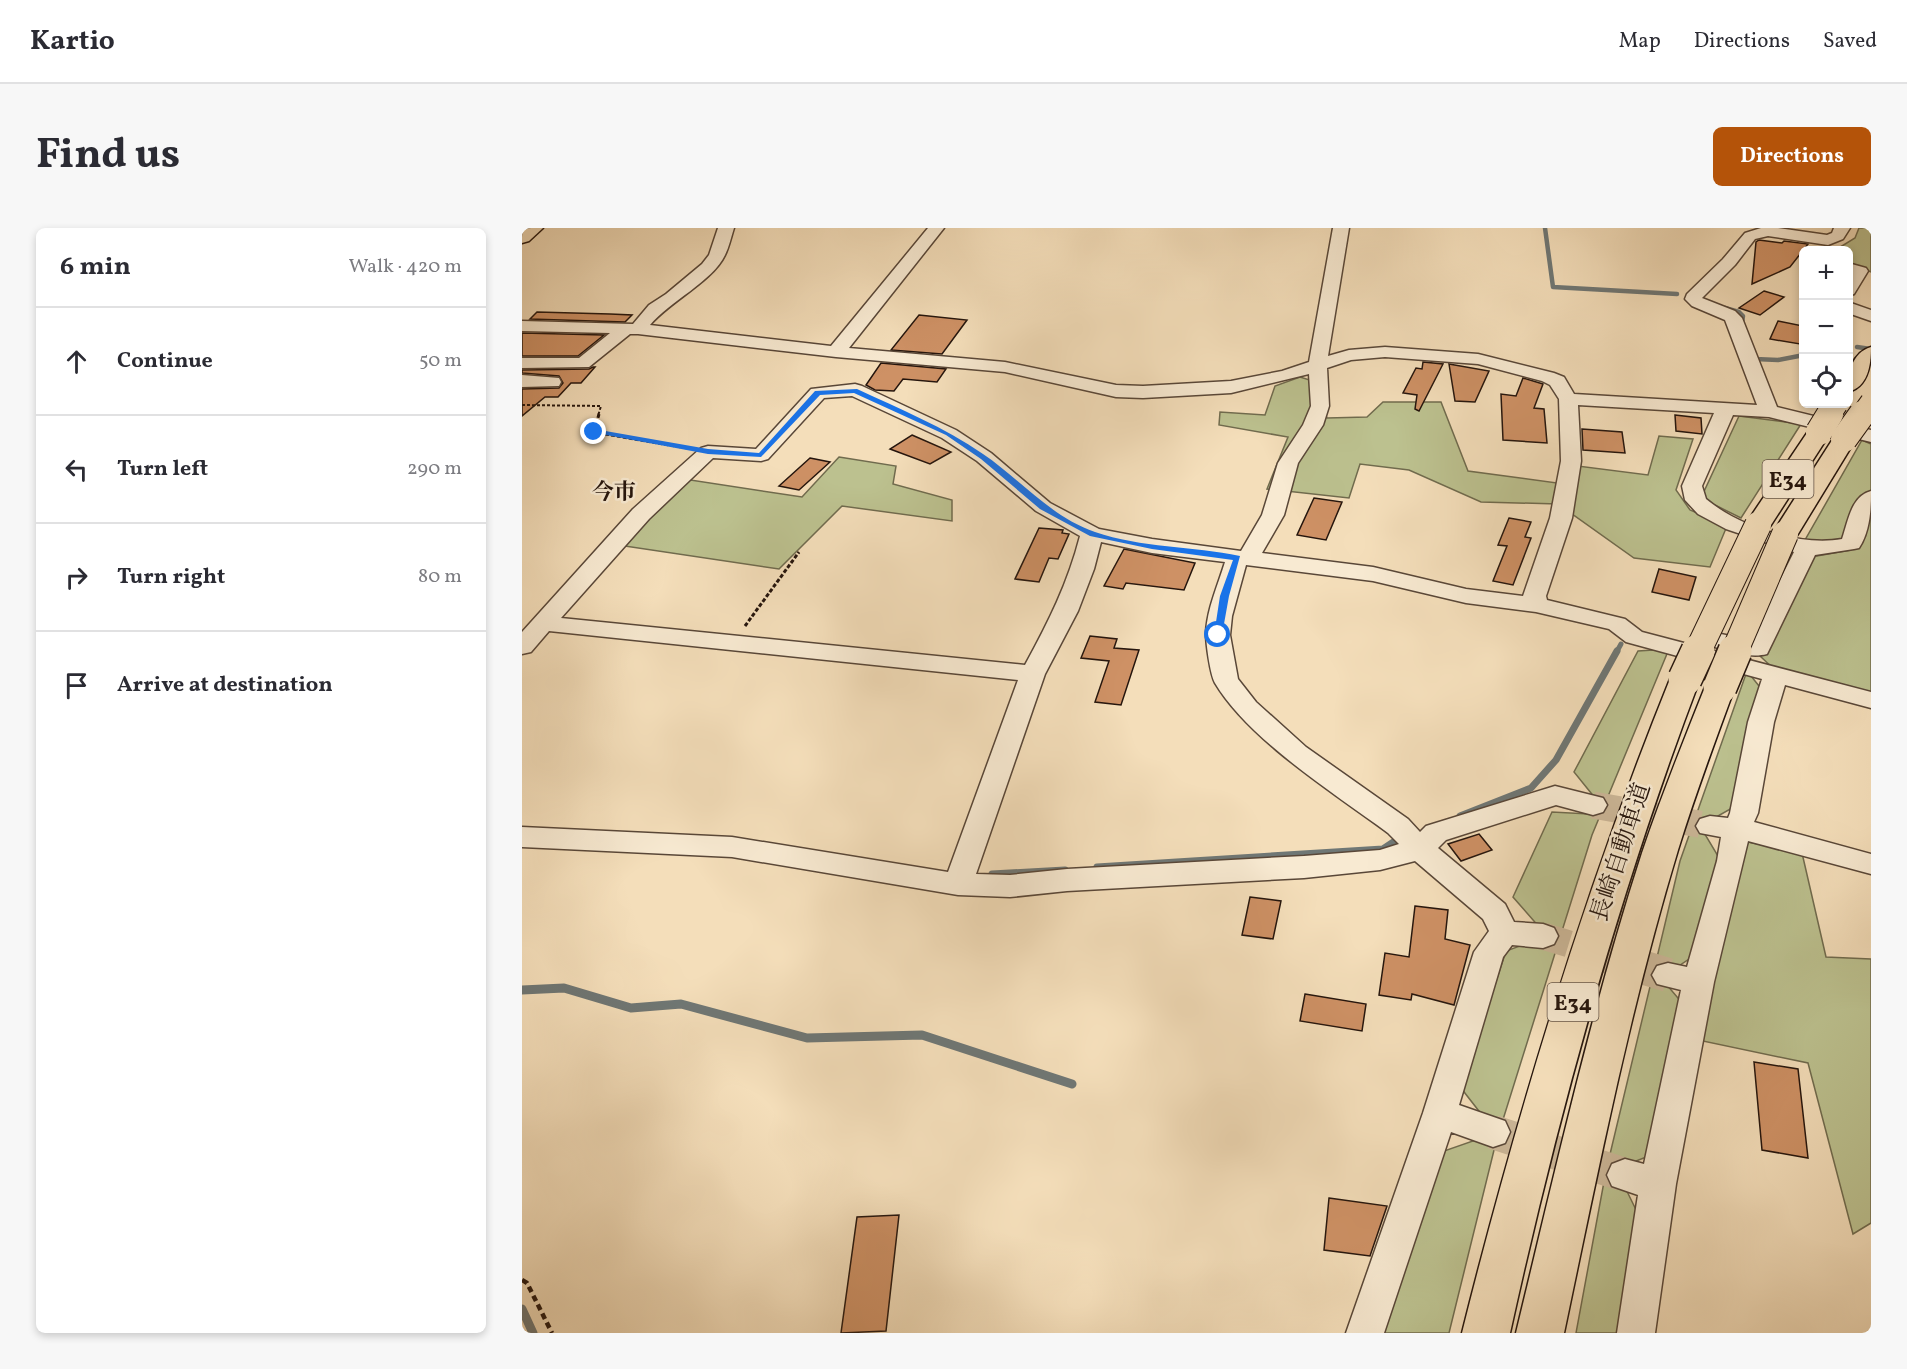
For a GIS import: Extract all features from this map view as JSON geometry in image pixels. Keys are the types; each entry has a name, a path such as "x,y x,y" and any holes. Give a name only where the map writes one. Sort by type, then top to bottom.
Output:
{"main road":[{"path":"522,237 534,228"},
{"path":"1853,378 1871,354"},
{"name":"長崎自動車道","path":"1486,1333 1550,1081 1615,863 1647,772 1702,683 1796,541 1844,439 1871,402"},
{"name":"長崎自動車道","path":"1540,1333 1594,1097 1653,875 1683,784 1702,683 1758,525 1834,408"}],"street":[{"path":"522,363 583,363 632,329 708,267 717,256 726,228"},
{"path":"836,352 936,228"},
{"path":"1341,228 1318,365 1321,394 1313,425 1288,463 1273,515 1243,558 1220,616 1218,635 1226,680 1247,708 1297,753 1398,826 1420,849 1494,912 1505,933"},
{"path":"1769,411 1733,318 1697,303 1693,299 1695,294 1729,262 1739,238 1767,231 1824,245 1838,236 1842,228"},
{"path":"1853,269 1860,271 1853,283"},
{"path":"1853,309 1871,316"},
{"path":"522,327 632,329 836,352 1005,367 1092,387 1143,392 1231,387 1263,382 1341,357 1368,352 1478,359 1548,377 1557,381 1568,399 1571,461 1561,518 1534,596 1536,605"},
{"path":"855,390 852,386 857,353"},
{"path":"522,381 552,382"},
{"path":"522,647 641,514 708,452 761,455 818,393 855,390 949,434 984,457 1043,507 1092,534 1152,546 1373,574 1466,596 1536,605 1617,624 1636,623 1758,649 1796,541"},
{"path":"1568,399 1769,411 1871,436"},
{"path":"1726,408 1692,486 1696,502 1710,514 1731,525 1834,548 1851,543 1865,503 1871,497"},
{"path":"958,884 1033,674 1066,611 1083,569 1092,534"},
{"path":"543,623 1033,674"},
{"path":"1617,624 1634,636 1871,700"},
{"path":"1723,828 1744,813 1761,722 1776,675"},
{"path":"522,837 732,847 958,884 1010,886 1067,880 1304,867 1380,860 1420,849 1436,833 1555,795 1593,805"},
{"path":"1723,828 1755,832 1871,864"},
{"path":"1636,1333 1658,1184 1683,979 1731,861 1723,828"},
{"path":"1505,933 1543,936"},
{"path":"1365,1333 1440,1113 1489,952 1505,933"},
{"path":"1440,1113 1493,1132"},
{"path":"1625,1174 1658,1184"}],"path":[{"path":"522,405 601,406 594,432 708,452"},
{"path":"732,643 799,552"},
{"path":"522,1280 527,1283 552,1333"}],"green space":[{"path":"1859,228 1871,228 1871,272 1853,264 1853,246 1842,246 1855,238"},
{"path":"1300,377 1313,381 1327,418 1367,417 1383,402 1441,402 1468,471 1564,484 1570,465 1648,475 1659,436 1693,439 1676,490 1690,510 1727,526 1710,567 1634,558 1558,504 1481,502 1409,470 1360,464 1349,498 1267,489 1288,437 1219,425 1220,412 1265,415 1275,386"},
{"path":"1739,416 1801,424 1741,518 1701,498"},
{"path":"1862,440 1871,444 1871,707 1791,685 1759,655 1789,593 1811,557 1851,550 1805,540"},
{"path":"839,457 896,466 893,484 952,500 952,521 842,506 779,569 618,545 684,479 802,497"},
{"path":"1669,649 1592,835 1496,1142 1449,1333 1384,1333 1444,1151 1496,1133 1461,1088 1506,951 1547,936 1513,897 1552,812 1589,814 1595,798 1574,772 1638,651"},
{"path":"1747,671 1763,691 1734,807 1700,826 1721,861 1695,955 1661,978 1683,1004 1659,1152 1616,1169 1643,1224 1622,1333 1576,1333 1606,1171 1680,861"},
{"path":"1748,842 1802,853 1826,957 1871,959 1871,1223 1853,1234 1808,1063 1698,1040"}],"building":[{"path":"1759,240 1808,244 1799,246 1799,256 1790,267 1752,284 1756,242"},
{"path":"1764,291 1784,297 1760,315 1739,308"},
{"path":"537,312 632,315 625,322 530,319"},
{"path":"919,315 967,320 942,354 891,350"},
{"path":"1778,321 1799,325 1799,344 1770,339"},
{"path":"522,333 604,335 578,356 522,356"},
{"path":"1423,362 1443,364 1419,411 1415,409 1417,395 1403,393 1416,368 1422,369"},
{"path":"881,363 946,369 937,382 903,379 894,391 875,390 866,385"},
{"path":"1449,364 1489,371 1475,402 1455,401"},
{"path":"595,367 581,383 571,383 558,397 545,397 522,416 522,389 559,388 563,383 559,376 522,373 522,370 589,369"},
{"path":"1523,378 1543,384 1534,408 1544,409 1547,443 1503,440 1501,394 1516,396"},
{"path":"1675,415 1701,418 1702,434 1676,431"},
{"path":"1582,429 1622,432 1625,453 1583,450"},
{"path":"912,435 951,452 930,464 890,449"},
{"path":"810,458 830,462 799,490 779,486"},
{"path":"1314,498 1342,502 1326,540 1297,535"},
{"path":"1509,518 1531,522 1525,537 1531,538 1513,585 1493,581 1507,546 1498,545"},
{"path":"1039,528 1063,530 1062,533 1069,534 1058,559 1049,558 1039,582 1015,579"},
{"path":"1124,549 1195,563 1184,590 1126,583 1123,589 1104,586"},
{"path":"1659,569 1696,577 1689,600 1652,592"},
{"path":"1090,636 1117,639 1114,648 1139,650 1121,705 1095,702 1109,661 1081,658"},
{"path":"1479,834 1492,850 1461,861 1448,844"},
{"path":"1250,897 1281,901 1273,939 1242,935"},
{"path":"1415,906 1448,910 1445,939 1470,945 1454,1005 1412,994 1411,1000 1379,995 1385,953 1409,957"},
{"path":"1305,994 1366,1004 1362,1031 1300,1021"},
{"path":"1754,1062 1798,1069 1808,1158 1762,1150"},
{"path":"1329,1198 1387,1206 1370,1256 1324,1250"},
{"path":"899,1215 886,1331 841,1333 857,1217"}],"waterway":[{"path":"1545,228 1553,287 1677,294"},
{"path":"1725,308 1739,312 1743,316 1742,323"},
{"path":"1857,347 1871,349"},
{"path":"1753,354 1755,359 1778,360 1799,356"},
{"path":"1616,653 1621,644"},
{"path":"1460,816 1531,788 1556,760 1617,651"},
{"path":"1097,867 1383,849 1395,841"},
{"path":"992,874 1065,870"},
{"path":"522,990 564,988 631,1008 681,1004 807,1038 922,1035 1072,1084"},
{"path":"522,1309 533,1333"}],"tunnel":[{"path":"1593,805 1710,826"},
{"path":"1543,936 1598,953"},
{"path":"1593,952 1668,975"},
{"path":"1493,1132 1625,1175"}],"district":[{"name":"今市","path":"614,491"}],"route":[{"path":"594,432 708,452 761,455 818,393 855,390 949,434 984,457 1043,507 1092,534 1152,546 1237,558 1224,596 1218,635"}]}
